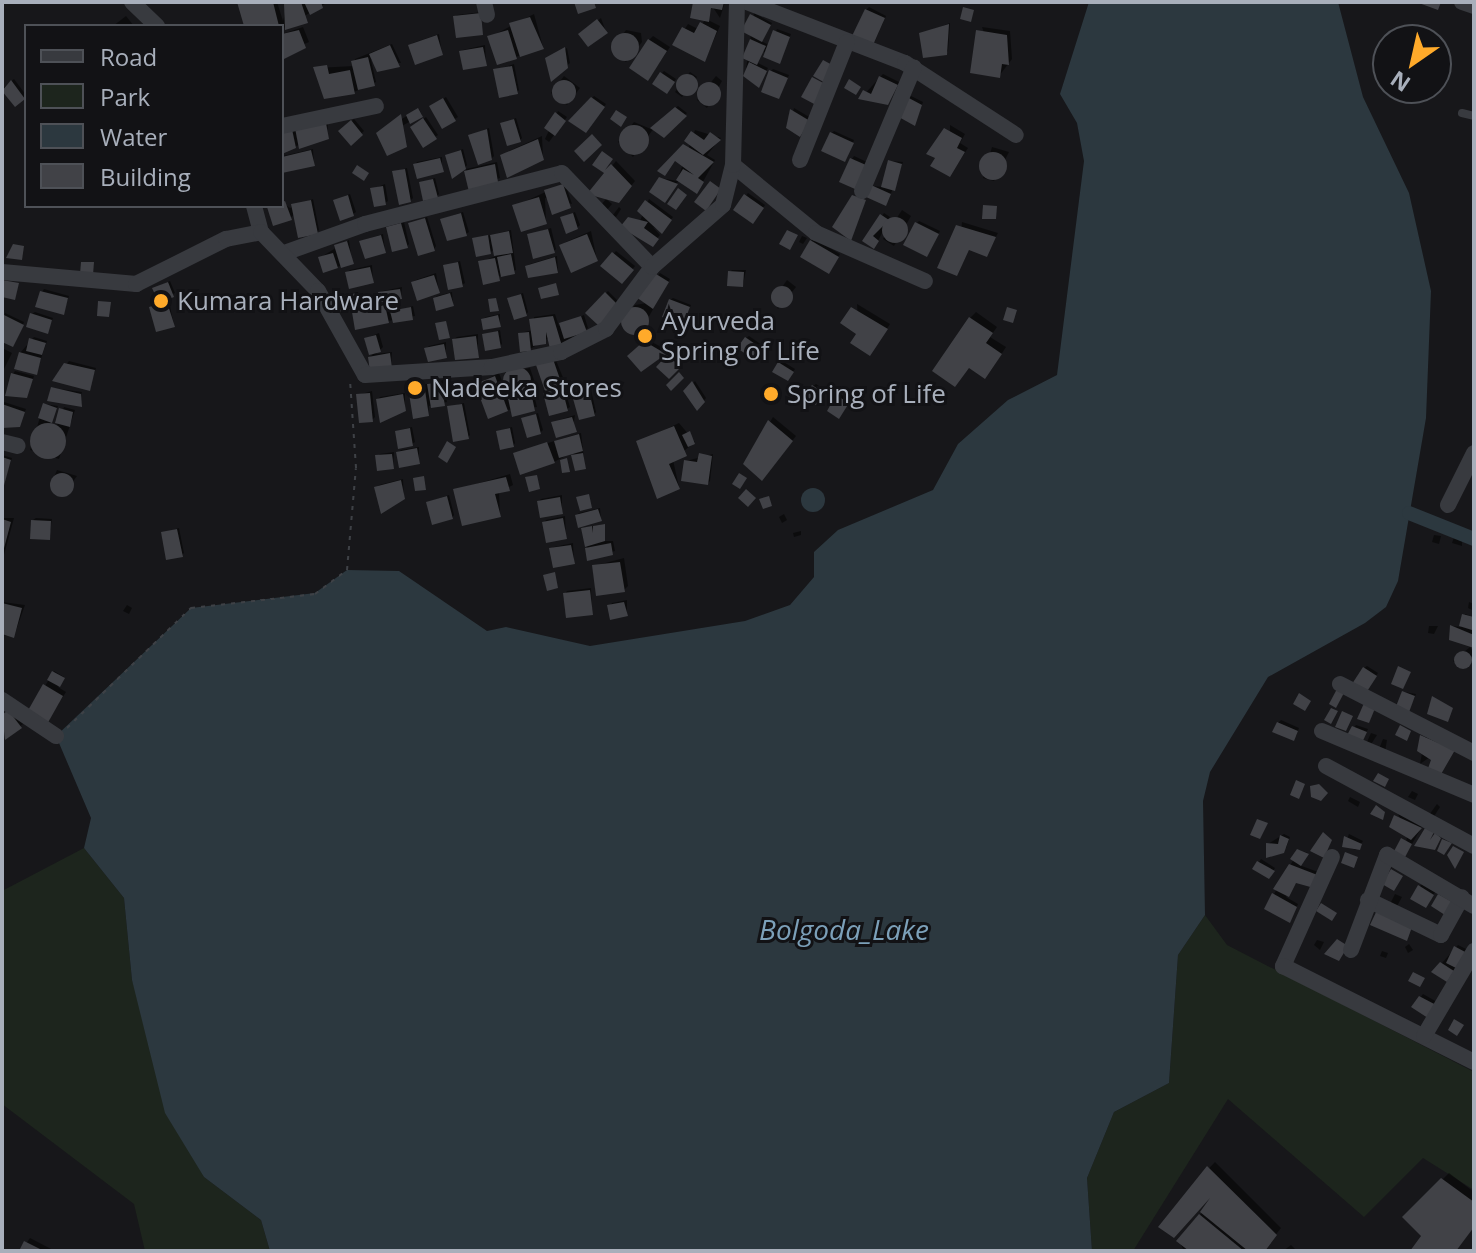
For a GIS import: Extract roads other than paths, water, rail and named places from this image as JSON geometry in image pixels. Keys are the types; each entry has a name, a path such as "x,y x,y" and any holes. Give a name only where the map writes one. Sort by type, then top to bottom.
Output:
{"street":[{"path":"132,2 155,24"},
{"path":"255,208 261,232 287,252 318,291 352,363 376,379 541,356 606,329 652,267 723,205 733,165 737,2"},
{"path":"747,2 914,67 1016,135"},
{"path":"1462,2 1474,6"},
{"path":"800,160 847,42"},
{"path":"862,191 914,67"},
{"path":"284,126 376,106"},
{"path":"733,165 816,233 925,281"},
{"path":"287,252 562,173 652,267"},
{"path":"2,272 136,284 226,239 261,232"},
{"path":"1448,505 1474,453"},
{"path":"1340,684 1474,753"},
{"path":"2,700 56,736"},
{"path":"1322,731 1474,795"},
{"path":"1326,766 1474,846"},
{"path":"1351,950 1368,900 1387,855 1468,902 1441,935 1368,900"},
{"path":"1332,857 1283,966 1474,1062"},
{"path":"1424,1036 1474,951"}],"lane":[{"path":"1462,113 1474,116"}],"water":[{"name":"Bolgoda_Lake","path":"1089,2 1338,2 1363,97 1409,193 1431,291 1426,418 1398,581 1386,607 1365,623 1268,677 1210,772 1203,801 1205,915 1178,955 1169,1083 1114,1112 1087,1178 1092,1251 270,1251 261,1220 204,1177 165,1113 132,980 124,898 84,848 91,818 56,736 191,608 315,593 347,570 399,571 487,631 506,627 590,646 745,621 790,605 814,577 814,552 838,530 933,490 958,444 1008,400 1057,375 1084,161 1077,123 1060,94"},
{"path":"813,488 824,495 825,500 818,511 813,512 802,505 801,500 808,489"}],"waterway":[{"path":"1409,513 1474,539"}],"place":[{"name":"Kumara Hardware","path":"161,301"},
{"name":"Ayurveda Spring of Life","path":"645,336"},
{"name":"Nadeeka Stores","path":"415,388"},
{"name":"Spring of Life","path":"771,394"}]}
